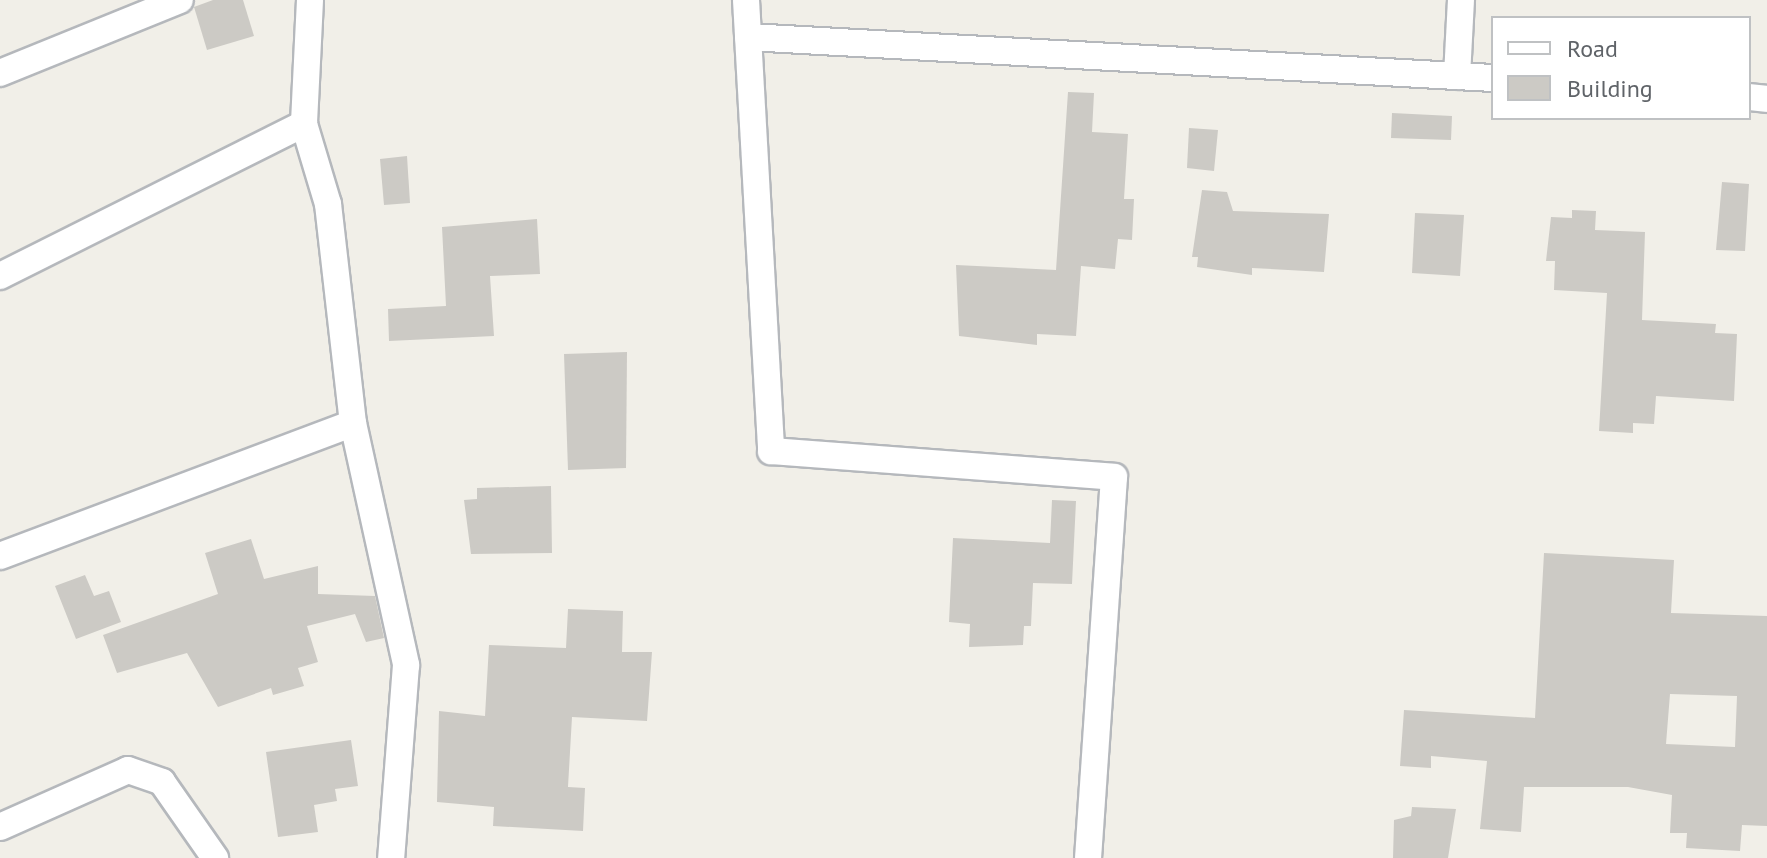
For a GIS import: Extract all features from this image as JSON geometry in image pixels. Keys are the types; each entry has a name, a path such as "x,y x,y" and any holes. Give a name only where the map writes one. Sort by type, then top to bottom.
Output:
{"street":[{"path":"0,73 180,0"},
{"path":"310,0 304,124 328,204 353,423 406,665 391,858"},
{"path":"746,0 771,451 1114,477 1088,858"},
{"path":"1457,76 1461,0"},
{"path":"748,37 1491,78"},
{"path":"0,276 304,124"},
{"path":"0,556 353,423"},
{"path":"0,827 128,770 162,782 215,858"}],"building":[{"path":"213,0 243,0 254,36 207,50 194,7"},
{"path":"1068,92 1094,93 1092,132 1128,134 1124,199 1134,199 1132,240 1118,239 1115,269 1081,266 1076,336 1037,334 1037,345 959,336 956,265 1056,270"},
{"path":"1392,113 1452,116 1451,140 1391,138"},
{"path":"1189,128 1218,130 1214,171 1187,168"},
{"path":"407,156 410,203 384,205 380,159"},
{"path":"1722,182 1749,184 1745,251 1716,250"},
{"path":"1202,190 1227,192 1233,211 1329,214 1324,272 1252,268 1252,275 1197,267 1198,257 1192,257"},
{"path":"1572,210 1596,211 1595,230 1645,232 1642,320 1716,324 1715,333 1737,334 1734,401 1656,396 1654,424 1633,423 1633,433 1599,431 1607,293 1554,290 1555,261 1546,261 1551,217 1572,218"},
{"path":"1415,213 1464,215 1460,276 1412,273"},
{"path":"537,219 540,274 490,276 494,336 389,341 388,309 446,306 442,227"},
{"path":"627,352 626,468 568,470 564,354"},
{"path":"551,486 552,553 471,554 464,500 477,499 477,488"},
{"path":"1052,500 1076,501 1072,584 1033,583 1031,626 1024,626 1023,645 969,647 970,624 949,622 953,538 1050,543"},
{"path":"251,539 264,579 318,566 318,594 375,596 384,638 366,642 355,614 307,626 318,662 298,668 304,686 273,695 271,688 218,707 187,653 117,673 103,635 218,594 205,553"},
{"path":"1544,553 1674,560 1671,613 1767,616 1767,826 1742,825 1740,851 1686,848 1687,833 1670,833 1672,795 1628,787 1524,787 1521,832 1480,829 1487,761 1431,756 1431,768 1400,766 1404,710 1535,718","holes":["1670,694 1737,696 1735,747 1666,744"]},
{"path":"85,575 94,596 109,591 121,622 76,639 55,586"},
{"path":"568,609 623,611 622,652 652,652 647,721 572,717 568,787 585,788 583,831 493,826 494,807 437,802 439,711 485,716 489,645 566,648"},
{"path":"351,740 358,786 335,789 337,801 314,805 318,832 278,837 266,752"},
{"path":"1412,807 1456,809 1448,858 1393,858 1394,820 1411,816"}]}
